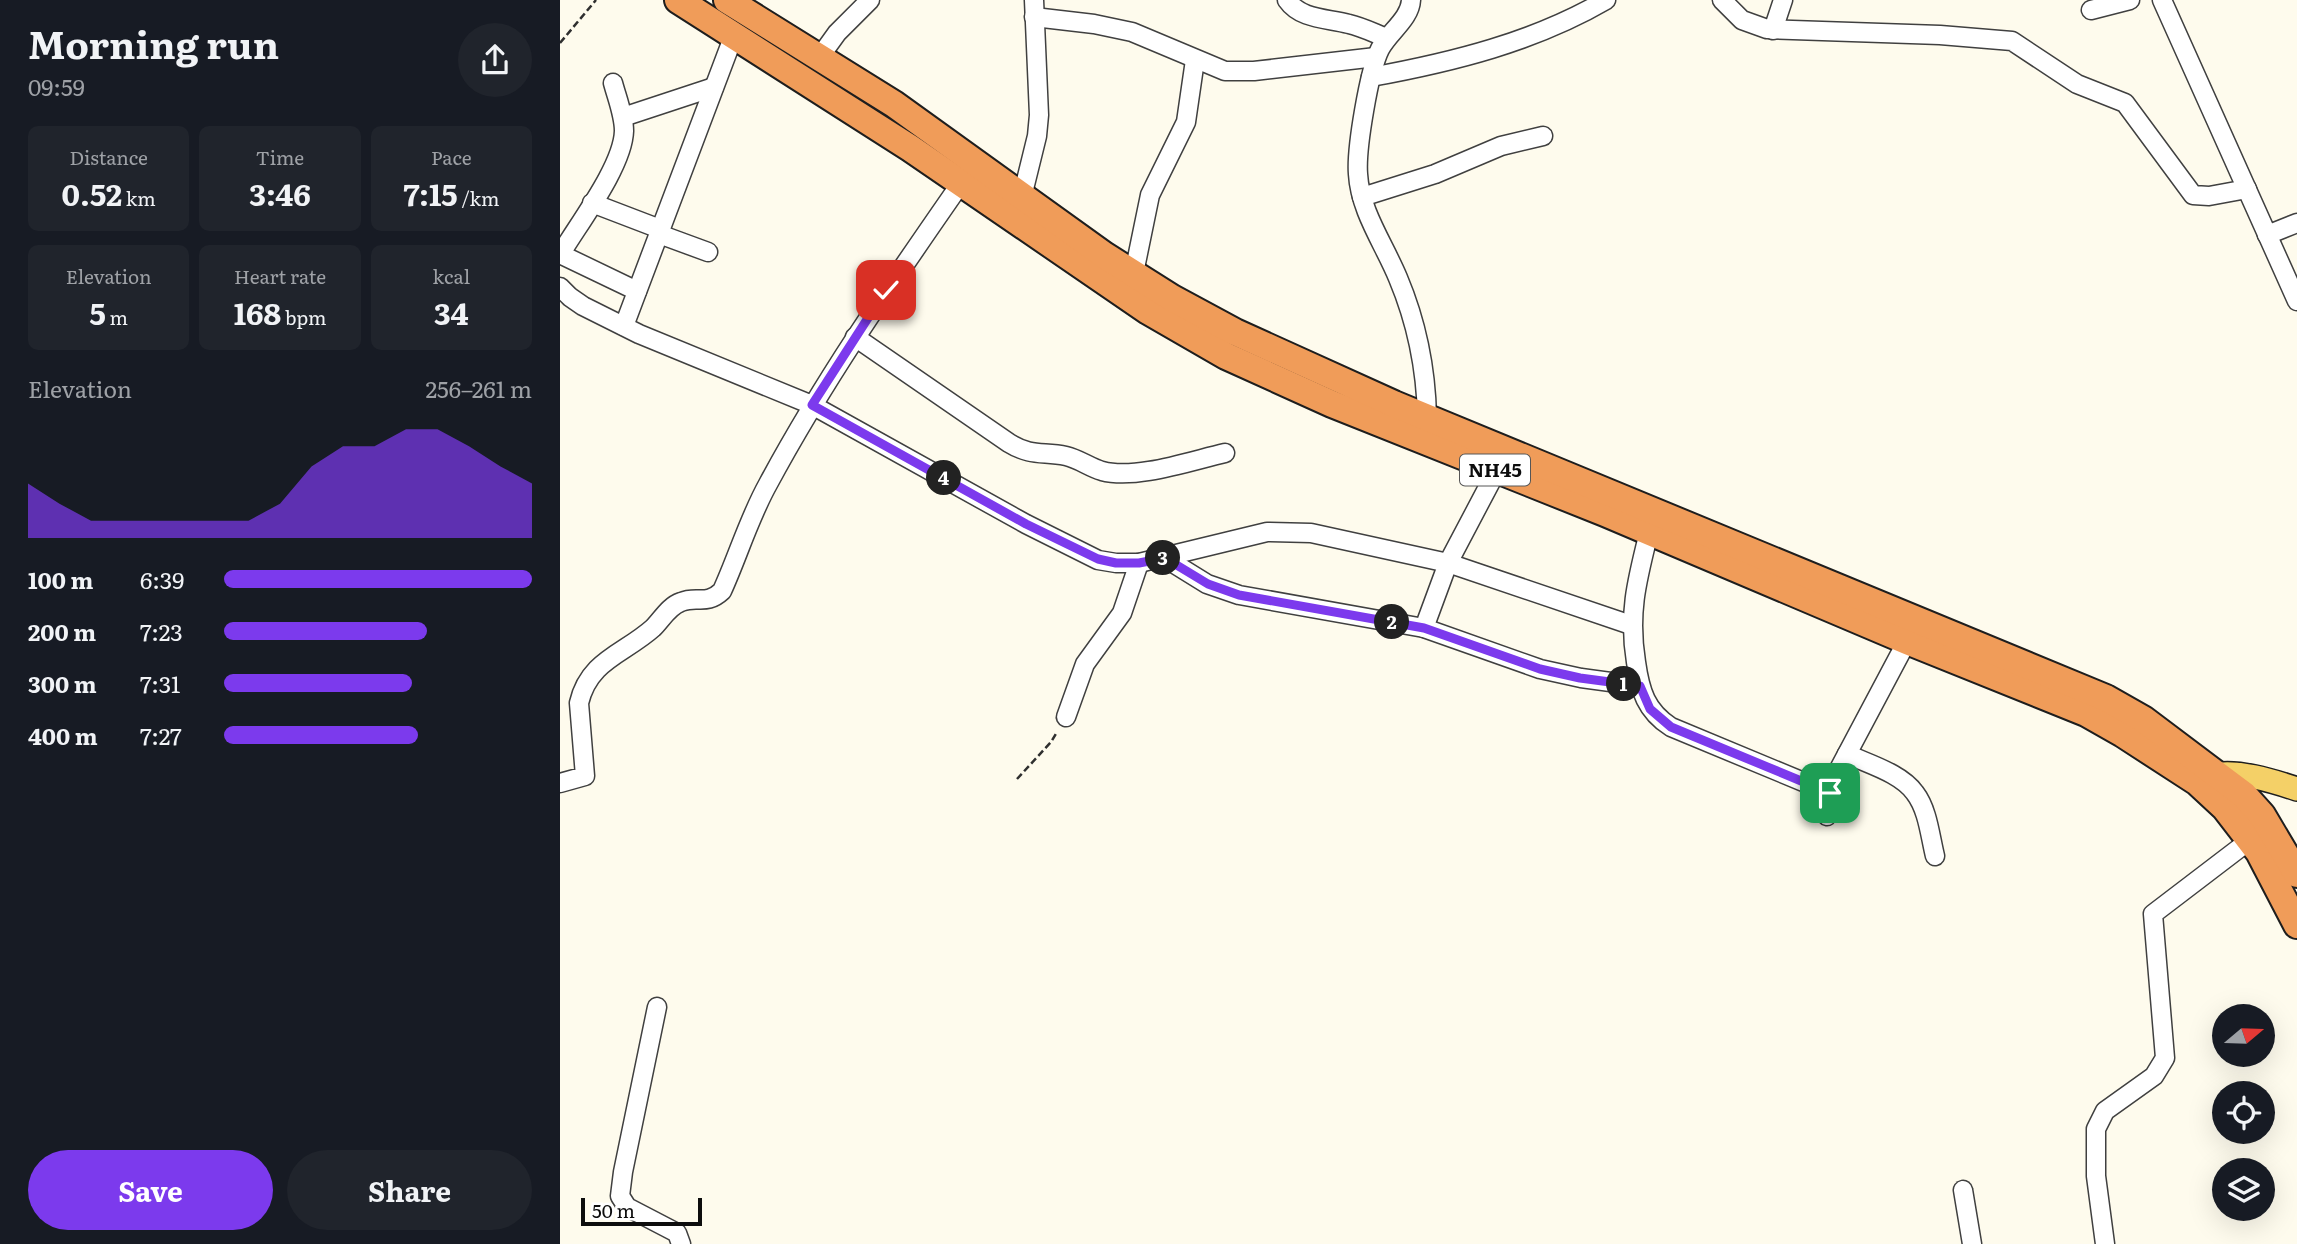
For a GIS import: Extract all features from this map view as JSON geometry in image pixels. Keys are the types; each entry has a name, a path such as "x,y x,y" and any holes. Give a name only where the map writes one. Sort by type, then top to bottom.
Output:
{"highway":[{"name":"NH45","path":"678,0 961,183 1148,311 1226,356 1332,404 2086,713 2244,795 2262,815 2297,874"},
{"name":"NH45","path":"727,0 894,104 1022,197 1172,298 1235,332 1427,417 2106,698 2143,719 2207,778 2225,808 2250,840 2297,925"}],"main road":[{"path":"2207,778 2251,777 2297,789"}],"street":[{"path":"819,58 837,33 870,0"},
{"path":"1287,0 1306,15 1345,22 1387,38"},
{"path":"1411,0 1408,12 1376,57 1357,171 1362,197 1413,318 1423,359 1427,417"},
{"path":"1371,77 1420,68 1501,46 1548,29 1606,0"},
{"path":"1723,0 1742,20 1773,30 1940,35 2012,41 2077,84 2125,103 2193,195 2209,196 2247,189"},
{"path":"1773,30 1783,0"},
{"path":"2091,10 2130,0"},
{"path":"2162,0 2297,301"},
{"path":"1022,197 1037,136 1039,114 1034,8 1149,38 1225,71 1237,72 1376,57"},
{"path":"624,326 734,35"},
{"path":"1134,273 1150,195 1186,122 1195,60"},
{"path":"613,83 624,127 621,150 560,255 638,291"},
{"path":"622,117 714,87"},
{"path":"1362,197 1435,174 1502,146 1543,136"},
{"path":"560,783 585,776 579,703 592,673 654,627 676,604 686,600 710,599 722,591 763,494 812,405 855,337 961,183"},
{"path":"592,203 708,252"},
{"path":"2267,235 2297,223"},
{"path":"560,287 583,306 624,326 812,405 1071,548 1098,559 1116,563 1139,563 1244,536 1288,531 1345,538 1448,563 1631,625"},
{"path":"855,337 1009,443 1031,453 1067,456 1101,471 1116,473 1146,470 1225,453"},
{"path":"1424,628 1448,563 1497,470"},
{"path":"1649,532 1636,583 1631,625 1640,686 1650,709 1671,727 1830,793"},
{"path":"1165,558 1208,584 1239,595 1424,628 1540,669 1580,678 1640,686"},
{"path":"1066,717 1085,664 1122,613 1139,563"},
{"path":"1827,816 1830,793 1847,754 1907,641"},
{"path":"1847,754 1895,777 1914,792 1921,803 1935,856"},
{"path":"2105,1244 2096,1176 2096,1129 2105,1111 2154,1076 2165,1058 2153,914 2250,840"},
{"path":"657,1007 620,1196 627,1207 677,1233 681,1244"},
{"path":"1963,1189 1972,1244"}],"path":[{"path":"560,43 596,0"},
{"path":"1017,779 1051,742 1066,717"}],"route":[{"path":"886,290 812,405 1071,548 1116,563 1139,563 1165,558 1208,584 1239,595 1404,623 1540,669 1580,678 1640,686 1650,709 1671,727 1830,793"}]}
